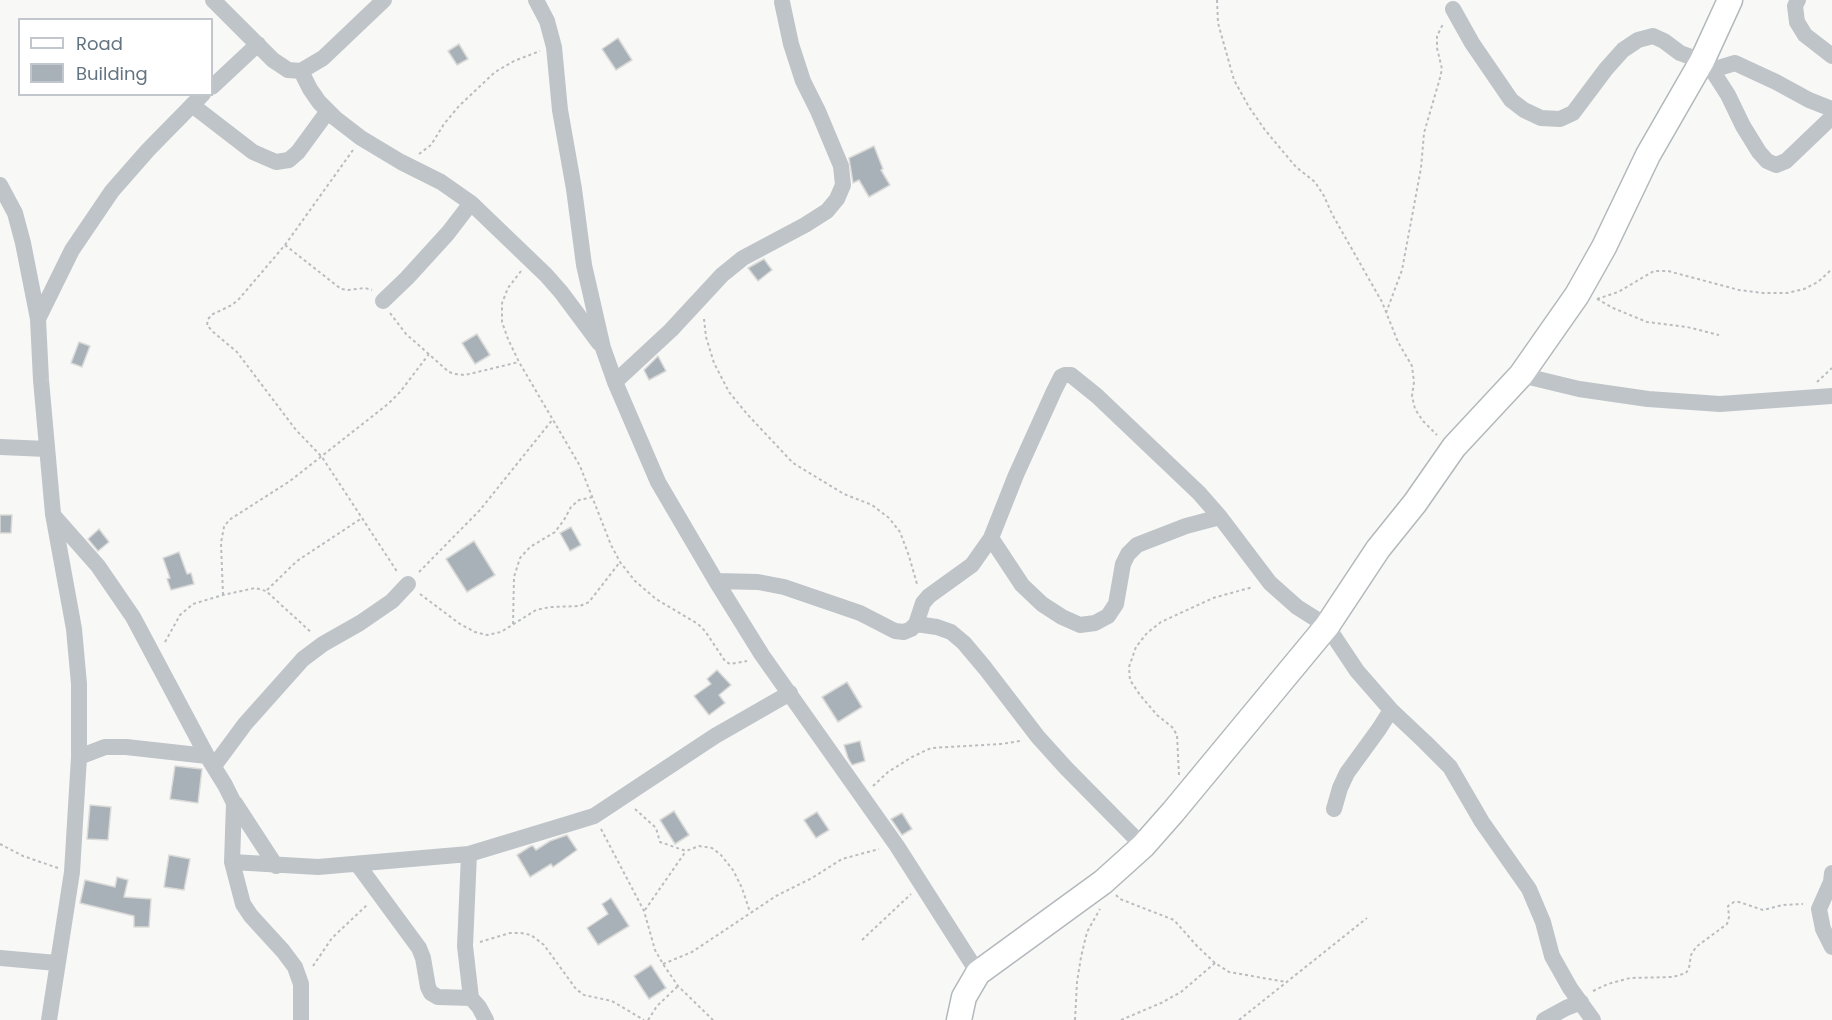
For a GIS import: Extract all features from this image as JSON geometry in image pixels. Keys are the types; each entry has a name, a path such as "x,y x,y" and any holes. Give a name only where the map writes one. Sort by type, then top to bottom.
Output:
{"street":[{"path":"213,0 273,60 288,70 301,70 323,58 384,0"},
{"path":"536,0 547,21 554,48 560,110 584,265 603,348 658,482 762,655 897,846 978,973"},
{"path":"959,1020 964,997 978,973 1103,882 1143,846 1327,626 1378,549 1415,503 1454,447 1521,375 1587,297 1604,247 1648,155 1707,65 1730,0"},
{"path":"1798,0 1795,6 1797,22 1805,35 1832,56"},
{"path":"615,381 671,330 722,275 743,258 805,225 826,211 837,200 843,185 842,166 803,81 791,44 782,2"},
{"path":"1453,9 1477,51 1511,100 1524,110 1541,118 1560,119 1573,113 1623,50 1638,40 1653,36 1664,40 1680,53 1707,65 1735,63 1832,110"},
{"path":"213,86 258,44"},
{"path":"1707,65 1728,96 1759,152 1767,161 1776,165 1786,161 1832,117"},
{"path":"301,70 310,88 328,111 362,138 401,162 441,182 471,203 561,292 603,348"},
{"path":"38,319 72,250 112,191 197,100 253,152 276,162 288,160 298,152 328,111"},
{"path":"0,185 15,213 38,319 46,449 53,514 74,629 79,684 79,757 72,872 49,1020"},
{"path":"383,301 448,233 471,203"},
{"path":"716,581 758,582 784,587 860,613 895,631 904,632 911,629 916,624 923,603 929,596 972,565 991,538 1016,475 1060,377 1071,375 1097,396 1198,493 1220,517 1270,582 1297,607 1327,626 1358,670 1391,710 1450,767 1482,822 1529,889 1543,922 1552,956 1586,1010"},
{"path":"1521,375 1579,389 1647,399 1720,404 1832,396"},
{"path":"0,447 46,449"},
{"path":"53,514 98,566 133,617 234,803 276,866"},
{"path":"991,538 1022,585 1035,598 1062,617 1080,625 1095,623 1108,616 1116,604 1123,564 1128,554 1137,545 1186,525 1220,517"},
{"path":"210,761 303,659 392,601 408,584"},
{"path":"916,624 951,632 964,643 1038,737 1143,846"},
{"path":"232,862 318,867 469,854 594,816 715,736 790,693"},
{"path":"1334,809 1347,773 1391,710"},
{"path":"79,723 105,747"},
{"path":"79,757 105,747 126,747 210,761"},
{"path":"234,803 232,862 243,904 294,967 301,984 299,1017"},
{"path":"469,854 465,946 471,998 486,1020"},
{"path":"358,865 419,948 431,993 438,997 471,998"},
{"path":"1831,944 1819,909 1831,882 1832,873"},
{"path":"0,958 57,963"},
{"path":"1544,1020 1566,1008 1586,1010"}],"path":[{"path":"1217,0 1218,23 1234,80 1260,122 1284,153 1320,188 1412,366 1414,382 1412,396 1415,409 1432,432 1454,447"},
{"path":"1386,312 1402,270 1421,168 1424,133 1442,69 1437,36 1453,9"},
{"path":"401,162 431,145 459,106 495,72 533,53 554,48"},
{"path":"362,138 285,245 239,299 208,319 207,325 237,352 296,430 322,457 408,584 460,624 487,635 501,632 536,610 580,606 589,602 620,562"},
{"path":"285,245 341,289 372,290 383,301 394,321 406,334 449,372 465,375 519,362"},
{"path":"531,260 513,281 502,303 502,322 519,362 580,466 620,562 635,581 656,599 698,624 725,661 730,664 742,663 762,655"},
{"path":"1587,297 1618,292 1654,272 1668,271 1739,290 1787,293 1804,290 1818,282 1832,269"},
{"path":"1587,297 1647,322 1687,327 1719,335"},
{"path":"700,298 706,338 729,392 793,463 844,494 872,505 889,518 900,532 923,603"},
{"path":"223,595 221,543 224,527 229,519 267,497 322,457 388,404 429,354"},
{"path":"408,584 480,510 553,418"},
{"path":"513,624 514,577 520,558 530,547 555,532 571,507 579,500 593,497"},
{"path":"266,591 297,561 362,518"},
{"path":"1188,793 1180,779 1177,735 1172,727 1157,715 1130,680 1129,667 1136,647 1147,633 1161,622 1187,609 1213,598 1270,582"},
{"path":"155,660 180,615 193,604 255,588 266,591 323,644"},
{"path":"862,796 888,772 931,748 1000,744 1038,737"},
{"path":"621,798 656,828 660,842 686,851"},
{"path":"594,816 644,911 655,950 663,964 678,986 713,1020"},
{"path":"0,844 39,862 72,872"},
{"path":"644,911 686,851 699,846 712,848 733,870 750,912"},
{"path":"663,964 692,952 720,935 750,912 842,859 897,846"},
{"path":"1103,882 1120,898 1174,920 1197,946 1215,963 1229,972 1286,982"},
{"path":"862,940 922,884"},
{"path":"301,984 332,938 379,893"},
{"path":"1586,1010 1587,996 1608,984 1630,978 1673,977 1686,973 1689,968 1690,955 1696,947 1727,924 1728,906 1734,902 1763,910 1783,904 1821,904"},
{"path":"1075,1020 1077,982 1085,940 1101,907"},
{"path":"1239,1020 1367,918"},
{"path":"465,946 510,933 531,935 544,945 576,989 584,995 612,1001 646,1020 678,986"},
{"path":"1121,1020 1181,992 1215,963"}],"building":[{"path":"618,38 632,60 616,70 602,49"},
{"path":"459,44 468,59 457,65 448,51"},
{"path":"874,146 883,169 881,170 890,185 869,197 859,180 853,183 849,158"},
{"path":"764,259 772,270 758,281 748,268"},
{"path":"477,334 490,355 475,364 462,343"},
{"path":"79,342 90,346 82,367 71,363"},
{"path":"658,356 666,371 649,380 644,370"},
{"path":"0,515 12,515 11,533 0,533"},
{"path":"571,527 581,545 570,551 560,533"},
{"path":"99,529 109,542 98,551 88,539"},
{"path":"474,541 495,575 467,592 446,559"},
{"path":"179,552 187,574 191,573 194,584 171,590 167,579 170,578 163,558"},
{"path":"717,670 731,685 719,695 725,703 709,715 694,696 711,684 707,679"},
{"path":"847,682 862,707 838,722 822,697"},
{"path":"860,741 865,761 852,765 844,745"},
{"path":"175,766 202,769 198,803 170,799"},
{"path":"90,805 111,807 108,840 87,839"},
{"path":"674,811 689,835 675,844 660,820"},
{"path":"817,812 829,830 816,838 804,820"},
{"path":"902,813 912,829 902,835 891,819"},
{"path":"567,835 577,850 553,867 551,864 530,877 517,855 531,846 536,850 550,841"},
{"path":"169,855 190,859 184,890 164,887"},
{"path":"117,877 128,880 124,897 151,899 149,927 134,927 134,916 80,903 85,880 115,887"},
{"path":"611,898 629,926 598,945 587,928 608,914 602,904"},
{"path":"651,965 666,988 649,999 634,976"}]}
